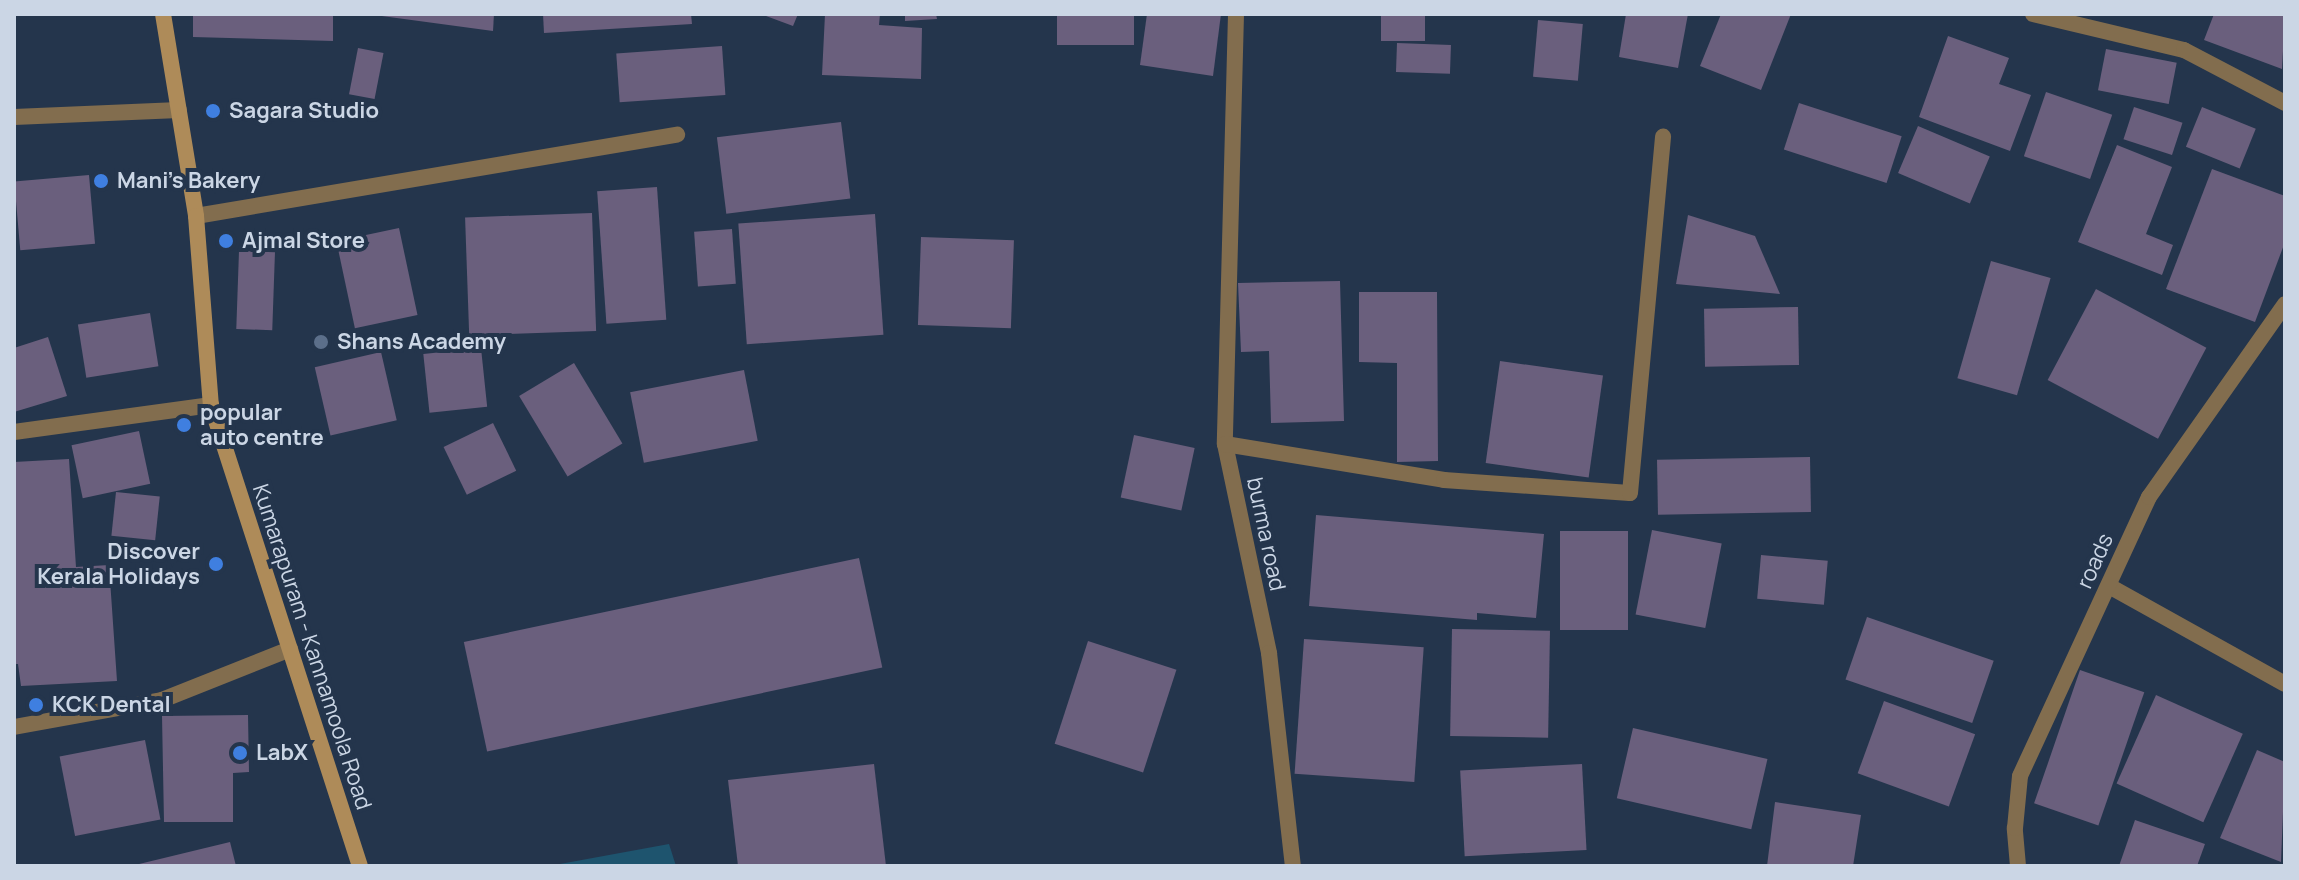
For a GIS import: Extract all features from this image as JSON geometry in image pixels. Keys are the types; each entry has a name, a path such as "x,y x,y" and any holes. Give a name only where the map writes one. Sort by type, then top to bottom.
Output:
{"main road":[{"name":"Kumarapuram - Kannamoola Road","path":"163,14 196,216 211,405 360,866"}],"street":[{"name":"burma road","path":"1236,14 1225,444 1269,653 1293,866"},
{"path":"2033,14 2184,50 2285,103"},
{"path":"14,117 179,110"},
{"path":"196,216 677,135"},
{"path":"1225,444 1444,480 1630,493 1663,137"},
{"name":"roads","path":"2018,866 2015,828 2020,776 2149,497 2285,304"},
{"path":"14,432 211,405"},
{"path":"2109,586 2285,684"},
{"path":"14,727 162,700 290,649"}],"water":[{"path":"669,844 676,866 549,866"}],"building":[{"path":"193,14 333,14 333,41 193,37"},
{"path":"367,14 494,14 493,31"},
{"path":"543,14 691,14 692,24 544,33"},
{"path":"761,14 798,14 793,26"},
{"path":"825,14 880,14 879,25 922,28 921,79 822,75"},
{"path":"905,14 936,14 937,19 905,21"},
{"path":"1057,14 1134,14 1134,45 1057,45"},
{"path":"1147,14 1221,14 1213,76 1140,65"},
{"path":"1381,14 1425,14 1425,41 1381,41"},
{"path":"1626,14 1688,14 1678,68 1619,57"},
{"path":"1721,14 1791,14 1761,90 1700,66"},
{"path":"2214,14 2285,14 2282,69 2204,40"},
{"path":"1538,20 1583,24 1578,81 1533,77"},
{"path":"1948,36 2009,58 1999,84 2031,95 2010,151 1919,117"},
{"path":"1397,43 1451,45 1450,74 1396,72"},
{"path":"722,46 725,95 620,102 616,53"},
{"path":"358,48 384,53 375,99 349,94"},
{"path":"2106,49 2177,63 2169,104 2098,90"},
{"path":"2046,92 2112,115 2090,179 2024,156"},
{"path":"1799,103 1902,136 1887,183 1784,150"},
{"path":"2134,107 2183,123 2172,155 2123,139"},
{"path":"2202,107 2256,129 2240,169 2186,147"},
{"path":"841,122 850,198 726,214 717,137"},
{"path":"1918,126 1990,156 1970,203 1898,173"},
{"path":"2117,145 2172,167 2146,234 2173,245 2162,275 2078,242"},
{"path":"2212,169 2285,196 2285,242 2255,322 2166,289"},
{"path":"89,175 95,244 20,250 14,182"},
{"path":"657,187 666,320 606,324 597,191"},
{"path":"592,213 596,331 469,335 465,217"},
{"path":"875,214 883,335 747,344 738,224"},
{"path":"1688,215 1755,236 1780,294 1676,284"},
{"path":"399,228 418,315 355,328 336,241"},
{"path":"732,229 736,284 698,287 694,232"},
{"path":"921,237 1014,240 1011,328 918,325"},
{"path":"239,251 275,252 272,330 236,329"},
{"path":"1991,261 2051,278 2017,395 1957,378"},
{"path":"1340,281 1344,421 1271,423 1269,351 1241,352 1238,283"},
{"path":"2096,289 2206,348 2158,439 2048,380"},
{"path":"1359,292 1437,292 1438,461 1397,462 1397,363 1359,362"},
{"path":"1798,307 1799,365 1705,367 1704,309"},
{"path":"150,313 158,366 86,378 78,324"},
{"path":"48,337 67,396 14,412 14,348"},
{"path":"481,348 487,407 429,413 423,354"},
{"path":"381,352 397,420 330,436 315,367"},
{"path":"1500,361 1603,375 1589,477 1486,463"},
{"path":"574,363 622,444 568,477 519,396"},
{"path":"744,370 758,441 644,463 630,392"},
{"path":"493,423 516,471 467,495 444,447"},
{"path":"139,431 150,484 83,498 72,445"},
{"path":"1134,435 1195,448 1181,510 1121,498"},
{"path":"1810,457 1811,512 1658,515 1657,460"},
{"path":"69,459 76,567 109,565 117,681 21,686 18,664 14,664 14,462"},
{"path":"116,492 160,497 155,540 111,536"},
{"path":"1316,515 1544,534 1536,618 1477,613 1477,620 1309,606"},
{"path":"1652,530 1722,544 1705,628 1636,614"},
{"path":"1560,531 1628,531 1628,630 1560,630"},
{"path":"1761,555 1828,561 1824,605 1757,599"},
{"path":"859,558 882,668 487,752 464,642"},
{"path":"1867,617 1994,661 1972,723 1846,679"},
{"path":"1452,629 1550,631 1548,738 1450,736"},
{"path":"1304,639 1424,647 1414,782 1295,774"},
{"path":"1088,641 1176,670 1143,772 1055,744"},
{"path":"2080,670 2144,692 2098,825 2034,803"},
{"path":"2156,695 2243,734 2203,822 2117,784"},
{"path":"1884,701 1975,734 1949,807 1858,773"},
{"path":"248,715 249,772 233,773 233,822 164,822 162,716"},
{"path":"1633,728 1767,759 1751,829 1617,798"},
{"path":"145,740 160,820 75,836 60,757"},
{"path":"2257,750 2285,762 2281,862 2220,838"},
{"path":"874,764 886,866 738,866 728,780"},
{"path":"1582,764 1587,850 1465,856 1460,770"},
{"path":"1775,802 1861,815 1853,866 1767,866"},
{"path":"2135,820 2205,844 2197,866 2119,866"},
{"path":"230,842 236,866 135,866 135,865"}],"place":[{"name":"Sagara Studio","path":"213,111"},
{"name":"Mani's Bakery","path":"101,181"},
{"name":"Ajmal Store","path":"226,241"},
{"name":"Shans Academy","path":"321,342"},
{"name":"popular auto centre","path":"184,425"},
{"name":"Discover Kerala Holidays","path":"216,564"},
{"name":"KCK Dental","path":"36,705"},
{"name":"LabX","path":"240,753"}]}
